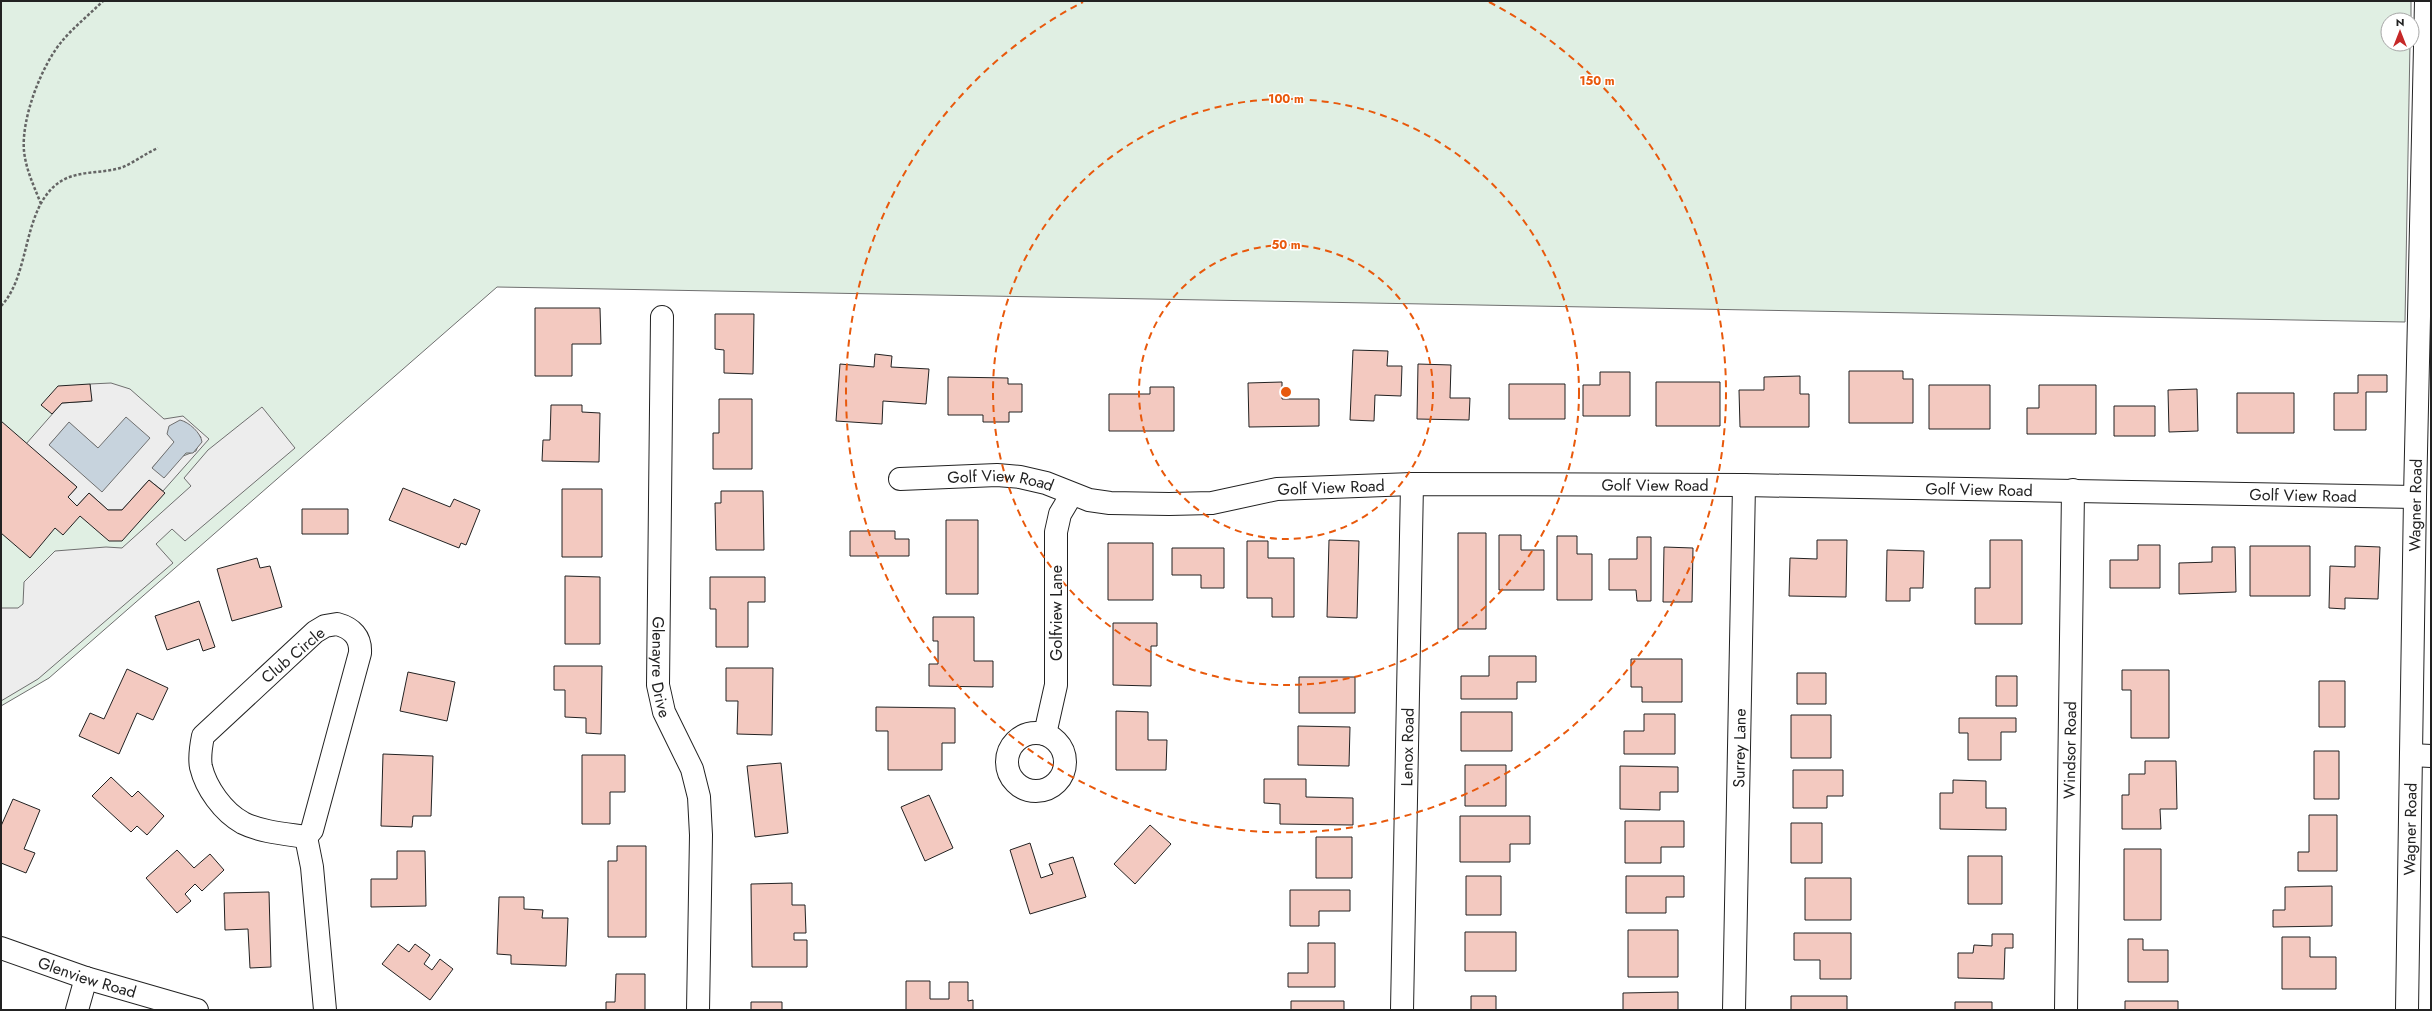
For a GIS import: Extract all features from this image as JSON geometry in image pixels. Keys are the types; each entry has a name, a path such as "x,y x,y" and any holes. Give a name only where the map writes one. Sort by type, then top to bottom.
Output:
{"street":[{"name":"Wagner Road","path":"2407,1010 2421,756 2415,497 2425,329 2428,30 2426,1"},
{"name":"Glenayre Drive","path":"662,316 658,685 664,712 692,769 699,797 701,835 698,1010"},
{"name":"Golf View Road","path":"900,479 997,475 1020,477 1046,483 1072,494 1110,503 1212,503 1276,489 1412,484 1744,485 2415,497"},
{"name":"Lenox Road","path":"1402,1010 1412,484"},
{"name":"Surrey Lane","path":"1734,1010 1744,485"},
{"name":"Windsor Road","path":"2066,1010 2074,490"},
{"name":"Golfview Lane","path":"1045,734 1056,685 1056,532 1060,514 1072,494"},
{"name":"Club Circle","path":"337,624 355,633 360,643 360,653 312,830 306,837 272,832 243,823 226,811 211,791 201,767 200,751 203,736 220,719 315,632 325,626 337,624"},
{"path":"306,837 312,867 325,1010"},
{"name":"Glenview Road","path":"1,948 86,978 197,1010"},
{"path":"77,1010 86,978"}],"path":[{"path":"41,204 27,169 24,150 29,109 50,59 63,40 103,1"},
{"path":"1,306 13,286 41,204 54,186 64,179 124,167 158,148"}],"green space":[{"path":"1,1 2411,1 2411,12 2380,12 2380,52 2410,52 2405,322 497,287 49,678 1,706"}],"shaded area":[{"path":"111,383 130,389 164,419 183,416 209,439 163,491 149,480 122,510 108,510 89,493 77,506 68,497 77,487 26,444 62,403 91,401 90,384","holes":["184,421 201,437 196,451 152,468 175,442","69,423 98,448 49,445"]},
{"path":"262,407 295,448 185,541 172,529 156,544 173,563 38,679 1,701 1,608 18,608 23,604 24,582 55,551 106,547 122,548 191,486 184,478 208,450"},
{"path":"126,417 150,438 102,492 49,445 69,422 98,448"},
{"path":"180,420 194,428 202,442 193,453 186,453 164,478 152,468 174,442 167,434 169,426"}],"building":[{"path":"535,308 600,308 601,344 572,344 572,376 535,376"},
{"path":"715,314 754,314 753,374 724,373 724,350 715,349"},
{"path":"1353,350 1388,351 1387,366 1402,366 1401,396 1375,395 1374,421 1350,420"},
{"path":"875,354 892,356 891,367 929,369 926,404 883,401 882,424 836,421 840,364 874,367"},
{"path":"1418,364 1451,365 1450,398 1470,398 1469,420 1417,419"},
{"path":"1849,371 1903,371 1903,379 1913,379 1913,423 1849,423"},
{"path":"1600,372 1630,372 1630,416 1583,416 1583,385 1600,385"},
{"path":"2358,375 2387,375 2387,392 2366,392 2366,430 2334,430 2334,393 2358,393"},
{"path":"1800,376 1800,394 1809,394 1809,427 1740,427 1739,390 1764,390 1764,377"},
{"path":"948,377 1008,378 1008,384 1022,384 1022,412 1009,412 1009,422 983,422 983,415 948,415"},
{"path":"1282,382 1282,399 1319,399 1319,426 1249,427 1248,383"},
{"path":"1656,382 1720,382 1720,426 1656,426"},
{"path":"90,384 92,401 62,403 52,414 41,405 58,386"},
{"path":"1509,384 1565,384 1565,419 1509,419"},
{"path":"1929,385 1990,385 1990,429 1929,429"},
{"path":"2039,385 2096,385 2096,434 2027,434 2027,408 2039,408"},
{"path":"1150,387 1174,387 1174,431 1109,431 1109,394 1150,394"},
{"path":"2197,389 2198,431 2169,432 2168,390"},
{"path":"2237,393 2294,393 2294,433 2237,433"},
{"path":"719,399 752,399 752,469 713,469 713,433 719,433"},
{"path":"551,405 582,405 582,412 600,413 599,462 542,461 543,440 550,440"},
{"path":"2114,406 2155,406 2155,436 2114,436"},
{"path":"1,421 77,487 68,497 77,506 89,493 108,510 122,510 149,480 165,493 122,541 109,541 80,516 63,535 55,528 30,558 1,533"},
{"path":"403,488 450,507 454,499 480,510 466,545 461,543 459,548 389,520"},
{"path":"562,489 602,489 602,557 562,557"},
{"path":"721,491 763,491 764,550 716,550 715,503 721,503"},
{"path":"302,509 348,509 348,534 302,534"},
{"path":"946,520 978,520 978,594 946,594"},
{"path":"850,531 895,531 895,539 909,539 909,556 850,556"},
{"path":"1458,533 1486,533 1486,629 1458,629"},
{"path":"1499,535 1521,535 1521,550 1544,550 1544,590 1499,590"},
{"path":"1557,536 1577,536 1577,554 1592,554 1592,600 1557,600"},
{"path":"1637,537 1651,537 1651,601 1637,601 1636,590 1609,590 1609,559 1637,559"},
{"path":"1329,540 1359,541 1357,618 1327,617"},
{"path":"1817,540 1847,540 1846,597 1789,596 1790,558 1817,559"},
{"path":"1990,540 2022,540 2022,624 1975,624 1975,588 1990,588"},
{"path":"1247,541 1268,541 1268,558 1294,558 1294,617 1272,617 1272,598 1247,598"},
{"path":"1108,543 1153,543 1153,600 1108,600"},
{"path":"2138,545 2160,545 2160,588 2110,588 2110,560 2138,560"},
{"path":"2250,546 2310,546 2310,596 2250,596"},
{"path":"2355,546 2380,547 2378,599 2345,598 2345,609 2329,608 2330,566 2355,567"},
{"path":"1664,547 1693,548 1692,602 1663,602"},
{"path":"2212,547 2235,547 2236,592 2179,594 2179,563 2212,562"},
{"path":"1172,548 1224,548 1224,588 1201,588 1201,575 1172,575"},
{"path":"1887,550 1924,551 1923,588 1910,588 1910,601 1886,601"},
{"path":"257,558 260,568 270,566 282,607 232,621 217,569"},
{"path":"565,576 600,577 600,644 565,644"},
{"path":"710,577 765,577 765,602 748,602 748,647 716,647 716,609 710,609"},
{"path":"199,601 215,647 203,651 199,639 167,650 155,616"},
{"path":"933,617 974,617 974,661 993,661 993,687 929,686 929,664 938,664 938,641 933,641"},
{"path":"1113,623 1157,623 1157,646 1151,646 1151,686 1113,685"},
{"path":"1489,656 1536,656 1536,682 1517,682 1517,699 1461,699 1461,676 1489,676"},
{"path":"1631,659 1682,659 1682,702 1642,702 1642,687 1631,687"},
{"path":"554,666 602,666 601,734 586,733 586,718 565,717 565,690 554,690"},
{"path":"726,668 773,668 772,735 737,734 738,701 726,701"},
{"path":"127,669 168,688 153,720 137,713 119,754 79,736 90,713 104,719"},
{"path":"2122,670 2169,670 2169,738 2131,738 2131,690 2122,690"},
{"path":"408,672 455,682 447,721 400,711"},
{"path":"1797,673 1826,673 1826,704 1797,704"},
{"path":"1996,676 2017,676 2017,706 1996,706"},
{"path":"1299,677 1355,677 1355,713 1299,713"},
{"path":"2319,681 2345,681 2345,727 2319,727"},
{"path":"876,707 955,708 955,743 942,743 942,770 888,770 888,731 876,731"},
{"path":"1116,711 1148,712 1148,740 1167,740 1166,770 1116,770"},
{"path":"1461,712 1512,712 1512,751 1461,751"},
{"path":"1644,714 1675,714 1675,754 1624,754 1624,731 1644,731"},
{"path":"1791,715 1831,715 1831,758 1791,758"},
{"path":"1959,718 2016,718 2016,732 2001,732 2001,760 1968,760 1968,733 1959,733"},
{"path":"1298,726 1350,727 1349,766 1298,765"},
{"path":"2314,751 2339,751 2339,799 2314,799"},
{"path":"383,754 433,756 431,816 413,816 412,827 381,826"},
{"path":"582,755 625,755 625,792 610,792 610,824 582,824"},
{"path":"2145,761 2176,761 2177,809 2160,809 2161,829 2122,829 2122,795 2129,795 2129,774 2145,774"},
{"path":"781,763 788,833 755,837 747,766"},
{"path":"1465,765 1506,765 1506,806 1465,806"},
{"path":"1620,766 1678,767 1678,792 1660,792 1660,810 1620,809"},
{"path":"1793,770 1843,770 1843,796 1827,796 1827,808 1793,808"},
{"path":"111,777 132,797 138,791 164,816 147,835 137,826 131,832 92,796"},
{"path":"1264,779 1306,779 1306,797 1353,798 1353,825 1280,824 1280,804 1264,803"},
{"path":"1953,780 1986,781 1986,808 2006,808 2006,830 1940,829 1940,793 1953,793"},
{"path":"929,795 953,848 925,861 901,807"},
{"path":"13,799 40,810 24,849 35,853 26,873 1,863 1,826"},
{"path":"2309,815 2337,815 2337,871 2298,871 2298,852 2309,852"},
{"path":"1460,816 1530,816 1530,844 1510,844 1510,862 1460,862"},
{"path":"1625,821 1684,821 1684,847 1661,847 1661,863 1625,863"},
{"path":"1791,823 1822,823 1822,863 1791,863"},
{"path":"1150,825 1171,844 1135,884 1114,864"},
{"path":"1316,837 1352,837 1352,878 1316,878"},
{"path":"1030,843 1041,878 1053,874 1049,864 1073,857 1086,897 1030,914 1010,850"},
{"path":"617,846 646,846 646,937 608,937 608,861 617,861"},
{"path":"2124,849 2161,849 2161,920 2124,920"},
{"path":"177,850 194,868 210,854 224,870 202,891 195,884 185,894 191,901 177,913 146,878"},
{"path":"397,851 425,851 426,906 371,907 371,879 397,879"},
{"path":"1968,856 2002,856 2002,904 1968,904"},
{"path":"1466,876 1501,876 1501,915 1466,915"},
{"path":"1626,876 1684,876 1684,897 1666,897 1666,913 1626,913"},
{"path":"1805,878 1851,878 1851,920 1805,920"},
{"path":"792,883 792,905 805,905 806,933 794,933 794,940 807,940 807,967 752,967 751,884"},
{"path":"2332,886 2332,926 2273,927 2273,910 2285,910 2285,887"},
{"path":"1290,890 1350,890 1350,911 1319,911 1319,926 1290,926"},
{"path":"269,892 271,967 250,968 248,929 225,930 224,893"},
{"path":"499,897 524,897 524,909 543,910 542,918 568,918 566,966 511,964 511,955 497,954"},
{"path":"1628,930 1678,930 1678,977 1628,977"},
{"path":"1465,932 1516,932 1516,971 1465,971"},
{"path":"1794,933 1851,933 1851,979 1820,979 1820,960 1794,960"},
{"path":"1992,934 2013,934 2013,948 2005,948 2004,979 1958,978 1958,953 1973,953 1974,945 1992,946"},
{"path":"2282,937 2310,937 2310,957 2336,957 2336,989 2282,989"},
{"path":"2128,939 2143,939 2143,950 2168,950 2168,982 2128,982"},
{"path":"1308,943 1335,943 1335,987 1288,987 1288,973 1308,973"},
{"path":"398,944 409,952 415,944 430,955 424,964 432,970 440,959 453,969 430,1000 382,964"},
{"path":"616,974 645,974 645,1010 606,1010 606,1002 615,1002"},
{"path":"906,981 930,981 930,999 949,999 949,982 968,982 968,1001 973,1000 973,1010 906,1010"},
{"path":"1678,992 1678,1010 1623,1010 1623,993"},
{"path":"1471,996 1496,996 1496,1010 1471,1010"},
{"path":"1791,996 1847,996 1847,1010 1791,1010"},
{"path":"1291,1001 1344,1001 1344,1010 1291,1010"},
{"path":"2125,1001 2178,1001 2178,1010 2125,1010"},
{"path":"751,1002 782,1002 782,1010 751,1010"},
{"path":"1955,1002 1992,1002 1992,1010 1955,1010"}]}
